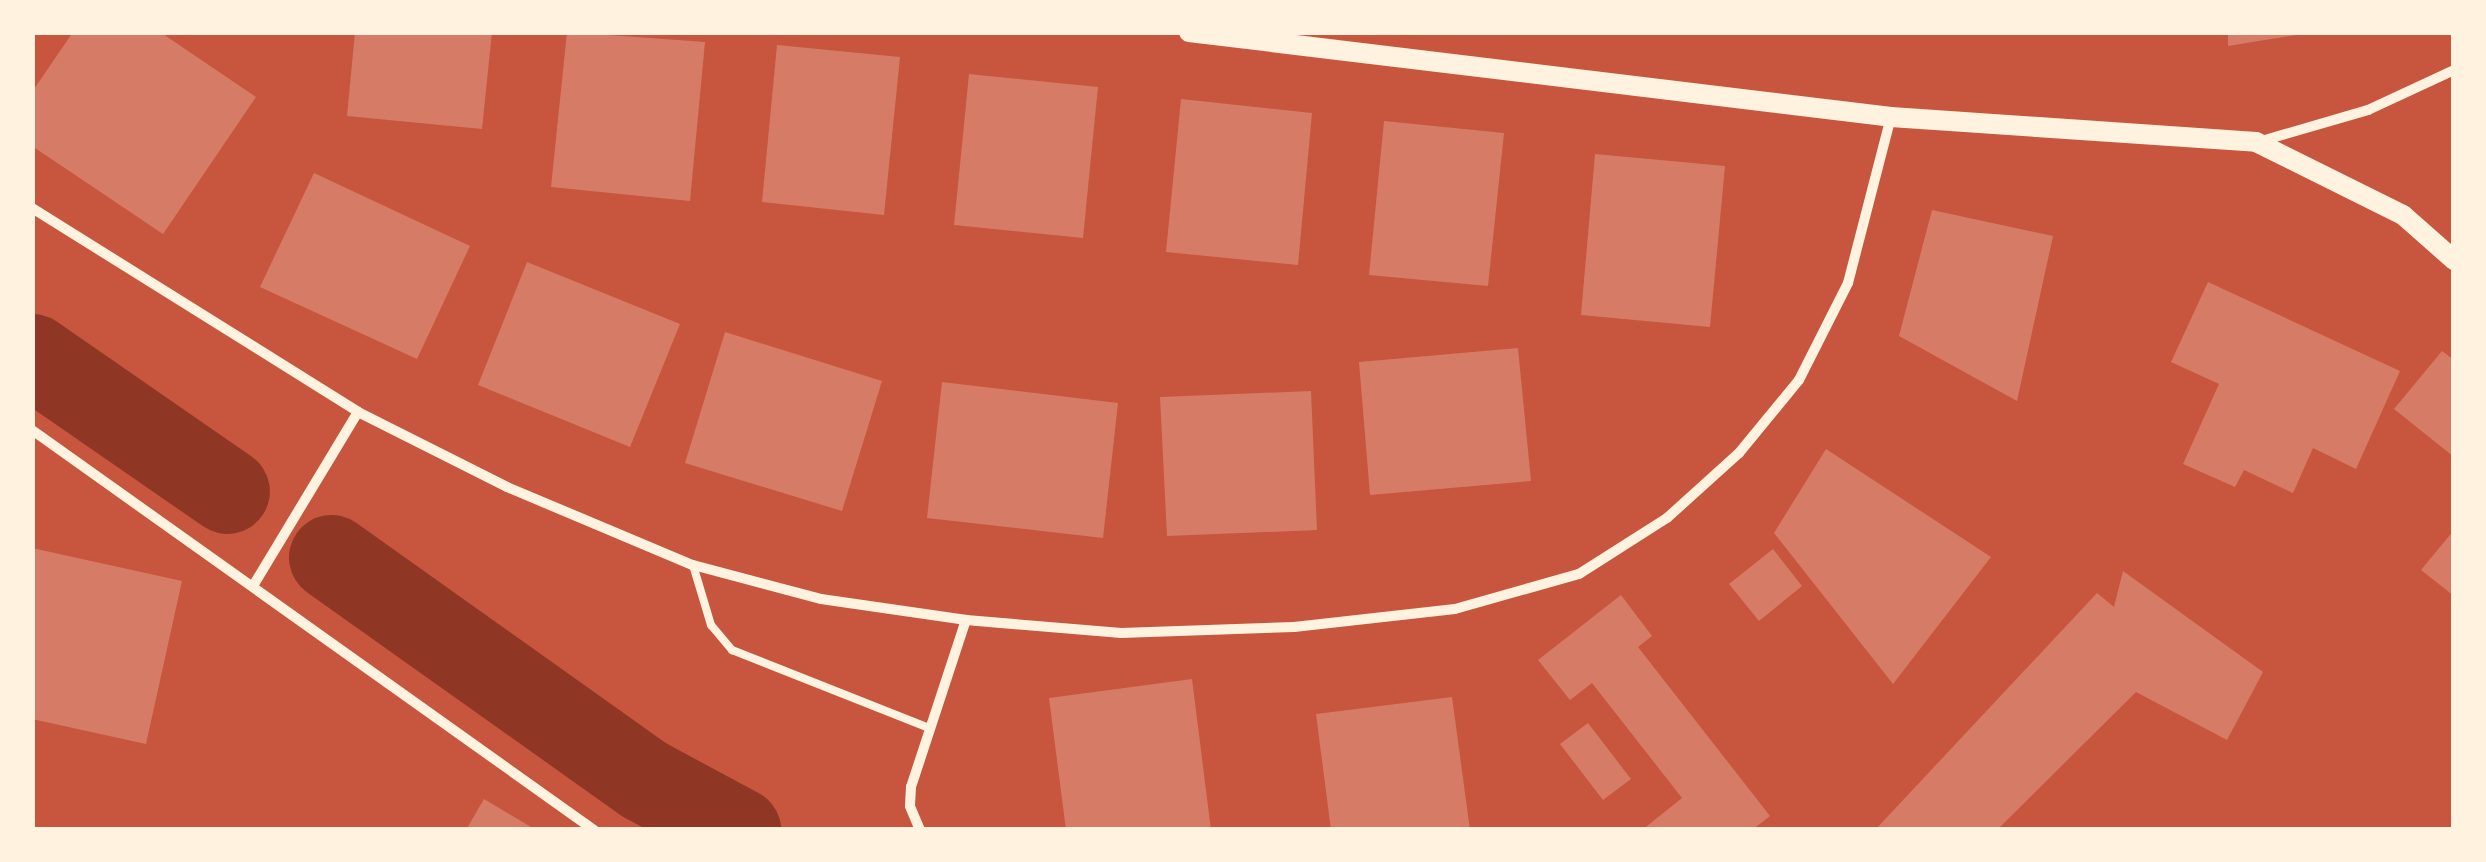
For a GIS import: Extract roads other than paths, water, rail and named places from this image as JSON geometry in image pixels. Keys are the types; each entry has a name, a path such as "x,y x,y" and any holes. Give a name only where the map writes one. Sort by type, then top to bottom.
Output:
{"main road":[{"path":"1188,32 1891,117 2256,142 2403,215 2454,260"}],"street":[{"path":"2256,142 2368,110 2454,70"},
{"path":"32,208 358,412 507,488 693,566 821,599 966,620 1120,632 1294,627 1455,609 1580,574 1667,518 1738,454 1799,380 1848,283 1891,117"},
{"path":"253,586 358,412"},
{"path":"32,430 594,830"},
{"path":"920,830 910,806 911,787 966,620"}],"lane":[{"path":"693,566 711,625 732,650 929,728"}],"waterway":[{"path":"32,356 227,491"},
{"path":"331,557 645,780 738,830"}]}
